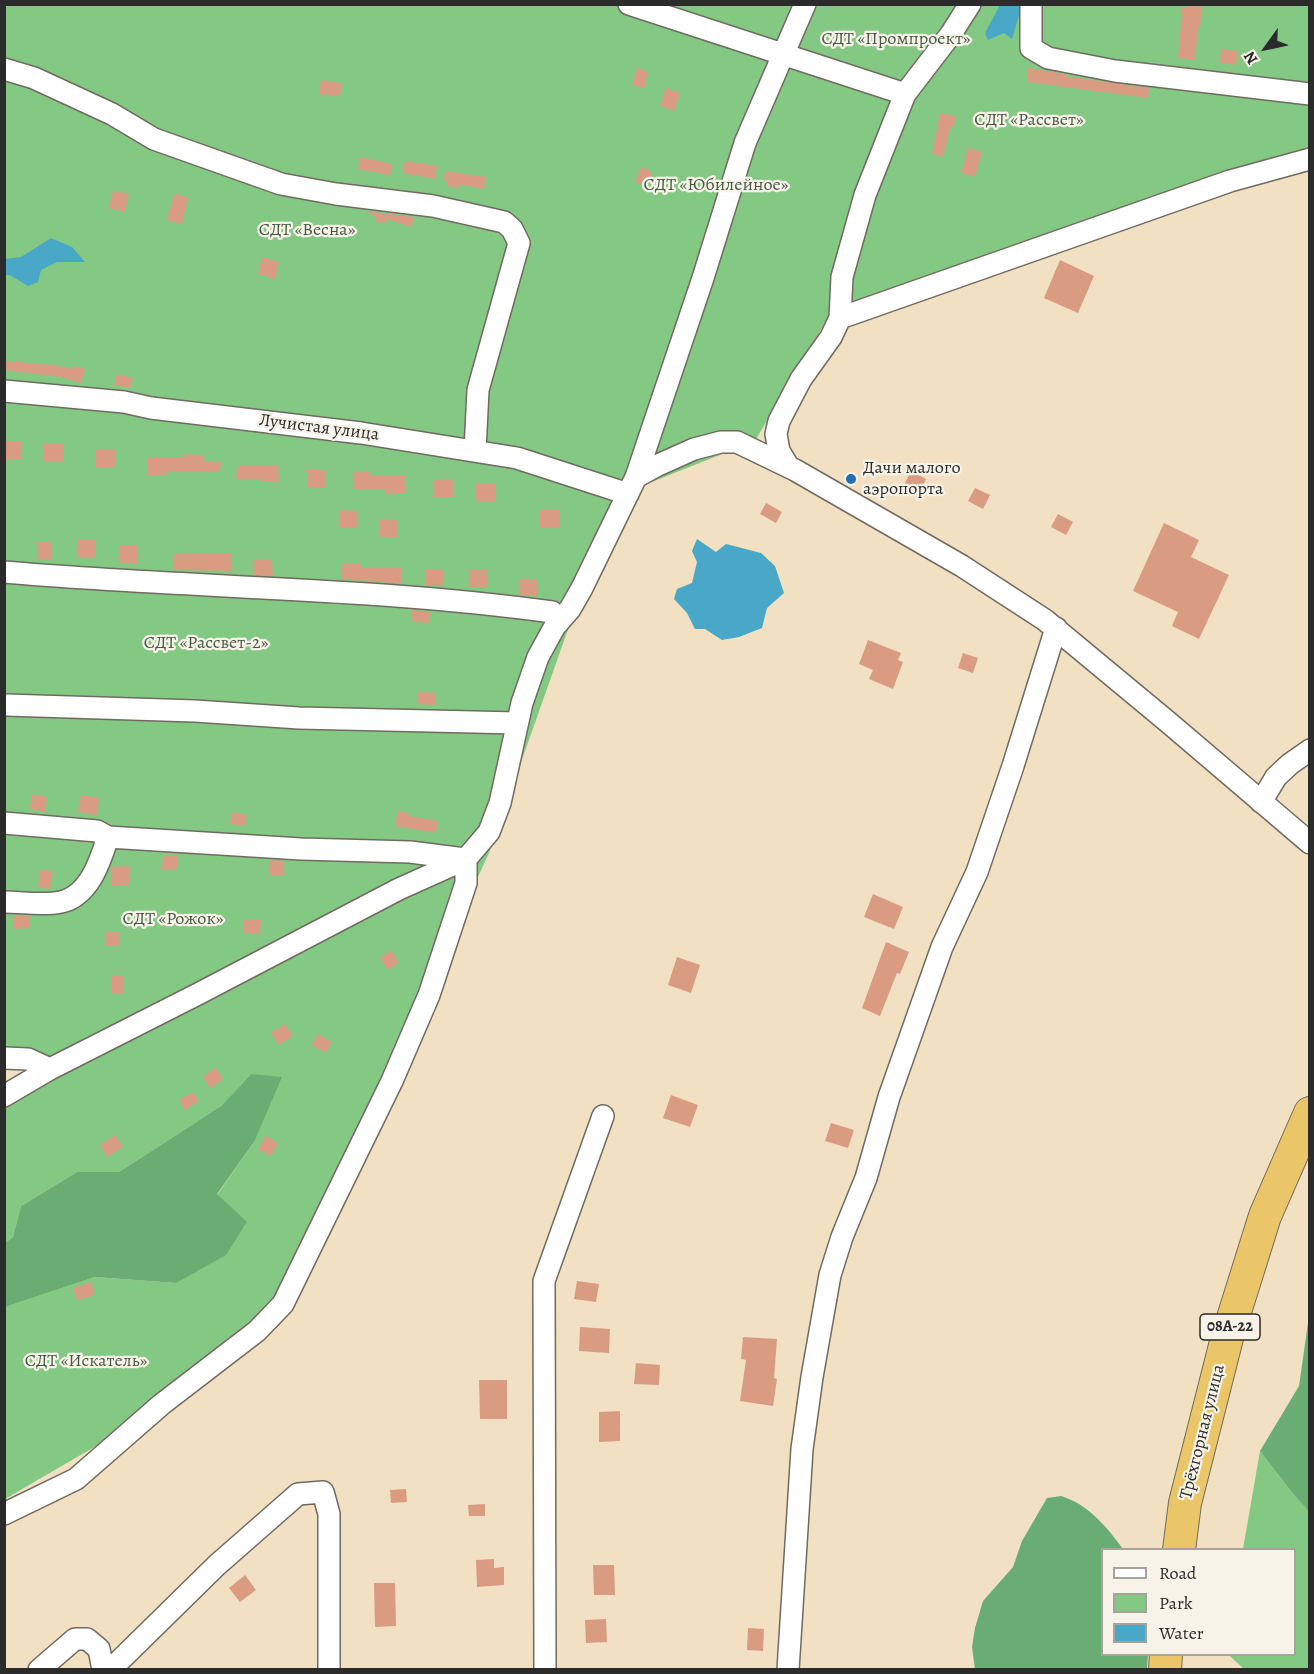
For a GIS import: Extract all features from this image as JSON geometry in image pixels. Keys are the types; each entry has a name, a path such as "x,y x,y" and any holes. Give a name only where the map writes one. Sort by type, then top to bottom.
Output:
{"highway":[{"name":"Трёхгорная улица","path":"1179,1548 1185,1503 1228,1334 1265,1216 1310,1113"}],"street":[{"path":"629,4 905,94"},
{"path":"4,1096 50,1069 399,889 466,859 489,832 500,803 516,723 538,657 582,588 632,486 699,289 745,143 805,4"},
{"path":"788,466 779,451 776,434 779,421 801,379 831,337 840,318 842,277 865,195 905,94 951,34 970,4"},
{"path":"1030,4 1030,48 1048,58 1115,71 1310,94"},
{"path":"4,69 34,78 112,114 154,139 280,184 336,195 433,206 504,222 512,229 519,243 478,390 475,451"},
{"path":"840,318 1230,181 1310,159"},
{"name":"Лучистая улица","path":"4,391 124,402 151,408 361,433 517,458 583,482 632,486"},
{"path":"632,486 656,466 694,449 721,442 737,442 788,466 962,566 1056,628 1261,802 1308,837"},
{"path":"4,572 70,578 372,594 501,605 552,612 558,623"},
{"path":"788,1670 802,1449 830,1275 842,1237 866,1178 889,1097 942,947 980,861 1013,766 1056,628"},
{"path":"6,705 195,711 299,718 516,723"},
{"path":"1261,802 1276,777 1310,750"},
{"path":"4,823 98,831 108,837 301,849 410,852 466,859"},
{"path":"4,902 58,903 73,898 88,882 102,855 108,837"},
{"path":"4,1514 76,1479 162,1404 257,1330 283,1304 392,1081 429,995 466,883 466,859"},
{"path":"4,1058 28,1059 50,1069"},
{"path":"545,1670 544,1281 603,1116"},
{"path":"110,1670 217,1565 298,1494 323,1492 328,1514 329,1670"},
{"path":"39,1670 75,1639 87,1639 99,1649 103,1670"}],"green space":[{"path":"4,5 1310,5 1309,149 833,309 755,441 629,491 572,618 489,853 288,1290 182,1396 5,1499 5,1309 8,1306 95,1277 176,1283 217,1195 254,1142 251,1074 221,1106 119,1172 77,1172 21,1206 13,1237 5,1243 5,1105 62,1067 5,1069"},
{"path":"251,1074 282,1077 254,1142 217,1194 247,1222 226,1255 176,1283 95,1277 8,1306 5,1309 5,1243 13,1237 21,1206 77,1172 119,1172 221,1106"},
{"path":"1309,1316 1309,1512 1260,1451 1299,1386"},
{"path":"1260,1451 1309,1512 1309,1669 1244,1669 1230,1656 1296,1656 1296,1548 1243,1548"},
{"path":"1061,1496 1088,1510 1122,1548 1101,1548 1101,1656 1148,1656 1147,1669 975,1669 972,1647 983,1601 1013,1567 1022,1541 1047,1498"}],"water":[{"path":"1000,5 1022,5 1012,39 1004,33 988,40 985,33"},
{"path":"51,238 72,247 85,262 57,262 41,270 38,282 28,286 10,275 5,275 5,259 21,257"},
{"path":"697,539 716,552 726,544 761,553 775,566 784,593 767,608 762,628 739,637 722,640 705,629 695,629 687,613 674,599 677,589 692,583 697,562 692,551"}],"building":[{"path":"1188,4 1202,5 1195,60 1178,58 1182,8 1188,8"},
{"path":"1221,49 1238,51 1236,65 1220,63"},
{"path":"637,68 648,71 644,88 632,85"},
{"path":"1028,68 1065,74 1064,76 1149,88 1148,98 1027,82"},
{"path":"321,80 342,83 340,96 319,94"},
{"path":"666,88 680,93 674,111 660,106"},
{"path":"940,113 956,116 953,128 950,127 943,157 932,154"},
{"path":"968,148 982,152 975,177 961,173"},
{"path":"360,157 392,164 390,175 358,169"},
{"path":"405,161 437,166 435,179 403,173"},
{"path":"641,167 652,172 646,186 635,182"},
{"path":"445,171 486,177 484,189 459,184 459,188 447,186 448,181 444,180"},
{"path":"113,191 129,194 125,212 109,208"},
{"path":"174,194 188,197 182,224 167,220"},
{"path":"366,211 414,217 411,227 387,219 386,223 375,221 375,215"},
{"path":"262,257 279,262 275,279 258,274"},
{"path":"1060,260 1094,276 1078,313 1044,298"},
{"path":"4,361 73,369 74,366 85,369 81,383 61,377 4,370"},
{"path":"117,374 133,378 130,388 114,385"},
{"path":"4,441 22,441 22,459 4,459"},
{"path":"44,443 63,443 63,461 44,461"},
{"path":"96,449 115,449 115,467 96,467"},
{"path":"184,454 203,455 203,461 222,461 219,472 167,472 167,475 148,475 148,457 184,457"},
{"path":"239,465 278,465 279,482 235,479"},
{"path":"307,470 326,470 326,488 307,488"},
{"path":"911,471 926,479 919,493 904,485"},
{"path":"353,472 372,472 372,475 405,475 405,493 386,493 386,490 353,490"},
{"path":"434,479 453,479 453,497 434,497"},
{"path":"476,483 495,483 495,501 476,501"},
{"path":"975,488 990,495 983,509 968,501"},
{"path":"766,503 782,512 776,523 760,514"},
{"path":"339,510 358,511 358,528 339,528"},
{"path":"540,510 559,510 559,528 540,528"},
{"path":"1058,514 1073,522 1066,535 1051,527"},
{"path":"379,519 398,519 398,537 379,537"},
{"path":"1164,523 1199,540 1191,557 1229,575 1199,639 1172,626 1178,612 1133,591"},
{"path":"77,539 96,539 96,557 77,557"},
{"path":"38,542 52,542 51,560 37,559"},
{"path":"119,545 138,545 138,563 119,563"},
{"path":"231,553 231,571 174,570 174,554"},
{"path":"254,559 272,559 273,576 253,575"},
{"path":"342,563 361,563 361,567 401,567 401,584 342,580"},
{"path":"426,569 444,569 444,586 426,586"},
{"path":"469,570 488,570 488,588 469,588"},
{"path":"519,579 538,579 538,596 519,595"},
{"path":"412,610 430,612 429,623 412,621"},
{"path":"868,640 901,653 898,660 903,662 893,689 869,679 873,670 859,664"},
{"path":"963,653 978,658 973,673 958,668"},
{"path":"417,692 436,693 435,705 417,704"},
{"path":"32,794 47,797 45,812 30,809"},
{"path":"81,795 99,798 97,815 78,812"},
{"path":"398,811 409,813 408,816 438,821 436,833 395,826"},
{"path":"232,812 247,815 245,826 230,824"},
{"path":"163,855 177,855 177,869 162,869"},
{"path":"270,860 284,861 284,875 269,875"},
{"path":"129,866 130,885 112,886 111,867"},
{"path":"40,870 53,871 50,889 38,887"},
{"path":"873,894 903,907 894,929 864,917"},
{"path":"13,916 29,916 30,928 13,929"},
{"path":"243,920 261,920 260,934 243,933"},
{"path":"106,932 120,932 119,946 106,946"},
{"path":"886,942 909,952 900,974 897,973 880,1016 862,1008"},
{"path":"391,950 399,962 388,970 380,958"},
{"path":"677,957 700,965 691,993 668,985"},
{"path":"111,975 123,975 123,994 111,993"},
{"path":"285,1024 293,1036 279,1045 271,1033"},
{"path":"318,1034 332,1042 325,1053 312,1045"},
{"path":"216,1068 223,1079 210,1088 203,1076"},
{"path":"193,1092 199,1101 185,1110 179,1100"},
{"path":"671,1095 698,1105 690,1127 663,1118"},
{"path":"831,1123 854,1130 848,1148 825,1141"},
{"path":"115,1135 123,1147 107,1157 100,1145"},
{"path":"266,1136 278,1143 271,1156 258,1149"},
{"path":"577,1281 599,1284 596,1302 574,1299"},
{"path":"91,1282 95,1295 77,1300 73,1288"},
{"path":"580,1327 610,1329 609,1353 579,1351"},
{"path":"743,1337 777,1339 774,1378 777,1379 773,1406 740,1401 746,1360 741,1359"},
{"path":"636,1363 660,1365 659,1385 634,1384"},
{"path":"479,1380 507,1380 507,1419 480,1419"},
{"path":"620,1411 620,1441 599,1442 599,1412"},
{"path":"406,1489 407,1502 391,1503 390,1490"},
{"path":"485,1504 485,1516 469,1516 468,1505"},
{"path":"494,1559 494,1568 504,1567 504,1585 477,1587 476,1560"},
{"path":"593,1565 614,1565 615,1595 594,1595"},
{"path":"245,1575 256,1590 240,1602 229,1588"},
{"path":"374,1583 395,1583 396,1626 375,1627"},
{"path":"606,1619 607,1642 586,1643 585,1620"},
{"path":"748,1628 764,1629 763,1651 747,1650"}],"place":[{"name":"Дачи малого аэропорта","path":"851,479"}],"park label":[{"name":"СДТ «Промпроект»","path":"896,40"},
{"name":"СДТ «Рассвет»","path":"1029,121"},
{"name":"СДТ «Юбилейное»","path":"716,186"},
{"name":"СДТ «Весна»","path":"307,231"},
{"name":"СДТ «Рассвет-2»","path":"206,644"},
{"name":"СДТ «Рожок»","path":"173,920"},
{"name":"СДТ «Искатель»","path":"86,1362"}]}
